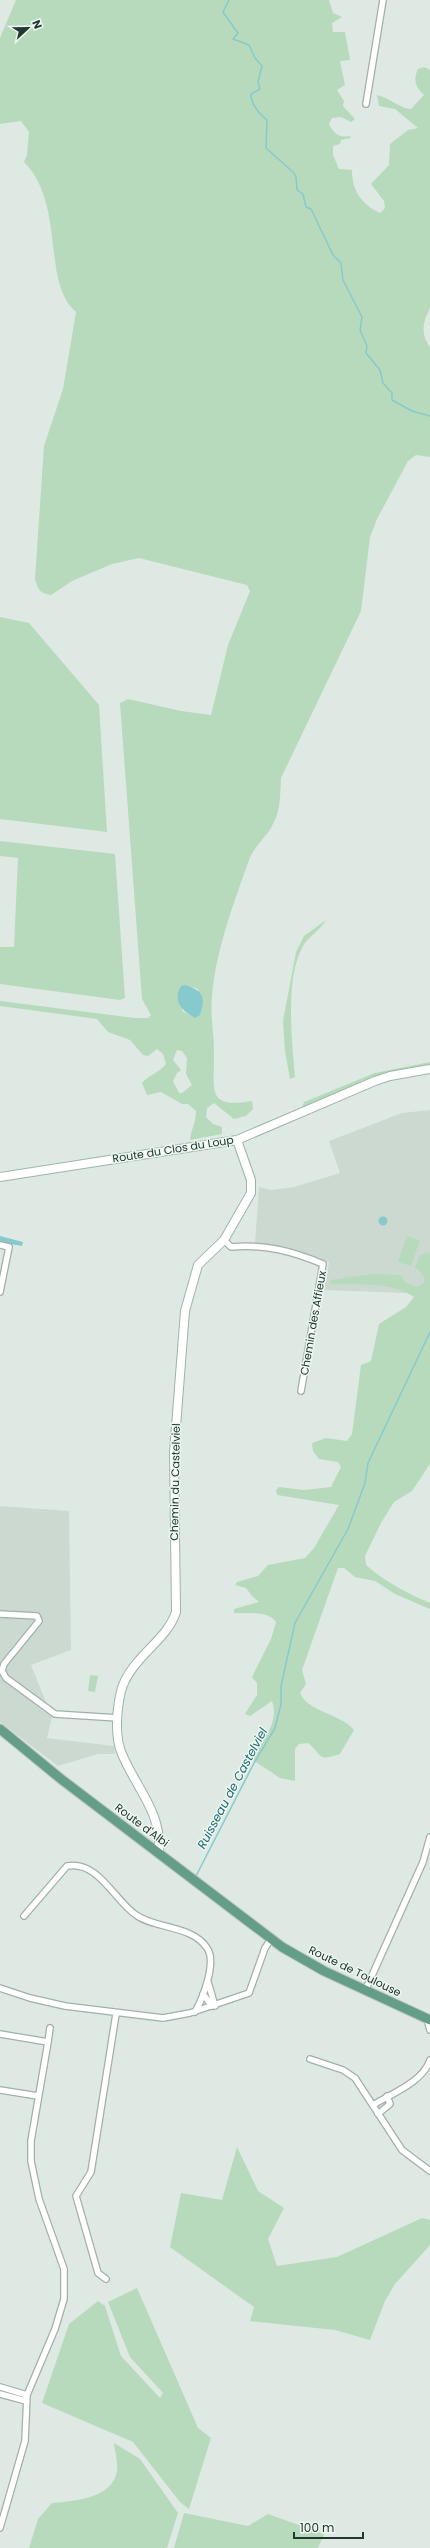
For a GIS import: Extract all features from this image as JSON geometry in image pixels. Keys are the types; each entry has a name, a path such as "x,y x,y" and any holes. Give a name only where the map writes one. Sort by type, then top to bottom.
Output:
{"main road":[{"name":"Route d'Albi","path":"0,1729 61,1779 159,1852 271,1939"},
{"name":"Route de Toulouse","path":"271,1939 309,1963 365,1991 429,2019"}],"street":[{"path":"366,104 383,0"},
{"name":"Route du Clos du Loup","path":"0,1177 237,1140 374,1081 390,1076 430,1070"},
{"name":"Chemin du Castelviel","path":"159,1852 160,1840 156,1821 140,1786 121,1753 118,1718 122,1690 129,1672 170,1625 176,1612 174,1452 185,1311 198,1266 224,1240 248,1200 253,1186 237,1140"},
{"name":"Chemin des Affieux","path":"224,1240 231,1246 257,1245 302,1256 323,1264 301,1391"},
{"path":"0,1245 9,1247 0,1292"},
{"path":"0,1614 37,1616 39,1621 4,1664 2,1671 6,1678"},
{"path":"0,1673 55,1714 118,1718"},
{"path":"148,1844 154,1836 156,1821"},
{"path":"365,1991 420,1869 430,1837"},
{"path":"24,1916 67,1866 75,1864 103,1880 124,1906 137,1916 181,1930 204,1944 210,1955 208,1982 213,2006"},
{"path":"0,1988 44,2002 116,2014 169,2018 195,2012 237,1999 251,1991 263,1953 271,1939"},
{"path":"195,2012 208,1982"},
{"path":"203,1994 213,2006"},
{"path":"106,2279 98,2273 76,2196 91,2172 116,2014"},
{"path":"429,2019 430,2030"},
{"path":"0,2528 25,2440 27,2398 55,2329 64,2299 64,2269 39,2199 31,2161 31,2141 50,2028"},
{"path":"0,2034 48,2042"},
{"path":"310,2059 349,2074 355,2078 402,2150 430,2171"},
{"path":"373,2105 419,2076 428,2068 430,2060"},
{"path":"0,2090 38,2096"},
{"path":"378,2114 390,2104 387,2096"},
{"path":"0,2388 27,2398"},
{"path":"0,2394 27,2398"}],"shaded area":[{"path":"430,1110 430,1294 324,1290 329,1262 255,1243 259,1187 271,1190 294,1187 340,1173 329,1141 402,1113"},
{"path":"0,1506 69,1511 71,1650 31,1665 52,1717 47,1738 114,1746 115,1754 98,1754 58,1766 0,1722"}],"green space":[{"path":"16,0 329,0 333,13 342,17 332,23 333,32 345,32 350,60 340,61 345,85 337,90 344,101 343,106 355,119 351,122 341,117 332,118 329,124 335,133 340,136 350,136 351,138 341,140 340,144 333,146 333,155 339,169 352,170 352,177 356,190 363,201 380,213 385,208 384,201 371,184 389,165 390,144 408,130 418,128 395,109 379,106 377,95 407,109 411,109 424,95 417,86 415,80 418,69 424,67 430,70 430,308 424,323 424,332 430,347 430,457 416,455 408,461 377,519 370,537 361,611 281,778 278,812 268,832 251,855 231,910 221,945 214,980 212,1004 215,1093 219,1099 226,1102 237,1103 252,1101 253,1109 246,1116 234,1119 214,1103 207,1108 206,1117 213,1124 222,1127 222,1134 190,1140 196,1111 188,1104 182,1104 161,1092 147,1095 142,1083 166,1064 163,1054 157,1049 148,1056 143,1055 130,1040 108,1032 97,1019 0,1006 0,1001 135,1018 148,1018 151,1015 142,999 120,703 128,699 181,711 211,715 228,645 250,591 247,585 139,558 112,564 72,581 51,595 42,592 37,586 35,579 44,446 63,389 76,312 65,299 59,282 50,220 45,199 37,179 24,162 27,155 29,132 21,121 0,124 0,38","holes":["186,985 198,989 195,1018 182,1011","177,1050 182,1051 187,1058 186,1074 192,1085 182,1093 179,1093 173,1081 177,1073 181,1070 173,1060"]},
{"path":"0,617 29,623 99,705 107,832 0,819"},
{"path":"0,841 115,854 125,998 120,1000 0,984 0,947 14,947 18,858 0,856"},
{"path":"326,920 302,948 293,977 291,1029 295,1077 290,1079 285,1051 283,1021 296,952 304,936"},
{"path":"430,1062 430,1067 368,1079 302,1108 304,1102 375,1073"},
{"path":"407,1236 420,1241 411,1266 398,1262"},
{"path":"428,1252 430,1255 430,1464 412,1491 394,1502 381,1523 365,1556 366,1565 373,1571 396,1587 430,1603 430,1609 395,1594 375,1581 355,1577 344,1568 338,1568 302,1670 306,1684 300,1693 304,1700 310,1705 341,1720 354,1730 340,1754 323,1757 308,1743 299,1744 295,1749 295,1781 280,1778 250,1758 272,1725 274,1709 272,1701 250,1716 245,1714 257,1695 257,1683 252,1677 271,1639 276,1622 273,1618 263,1614 234,1613 234,1609 259,1602 246,1588 235,1585 237,1582 258,1576 268,1565 305,1558 314,1548 339,1505 277,1495 276,1490 279,1487 304,1490 331,1487 341,1467 338,1462 319,1459 313,1451 312,1443 326,1438 347,1441 352,1434 361,1365 371,1361 379,1324 406,1307 414,1297 395,1288 363,1284 331,1284 330,1280 373,1274 400,1275 406,1283 418,1287 425,1282 423,1275 415,1267 419,1256"},
{"path":"90,1675 98,1676 95,1692 88,1691"},
{"path":"237,2147 258,2191 284,2208 268,2239 277,2266 337,2257 422,2218 430,2220 430,2245 395,2284 385,2301 370,2340 335,2330 250,2321 254,2307 170,2247 181,2193 222,2200"},
{"path":"137,2288 198,2428 211,2438 189,2509 180,2502 133,2442 42,2403 69,2324 98,2301 105,2306 121,2356 160,2398 163,2393 130,2357 108,2302"},
{"path":"114,2443 140,2459 178,2513 167,2548 29,2548 38,2519 52,2503 91,2497 108,2488 114,2480 117,2471"},
{"path":"184,2513 248,2526 268,2514 324,2534 318,2548 174,2548"}],"water":[{"path":"186,985 199,992 203,999 200,1015 195,1018 182,1009 178,1001 178,991 181,986"},
{"path":"383,1216 388,1221 383,1226 378,1221"},
{"path":"0,1236 23,1242 22,1246 0,1242"}],"waterway":[{"name":"Ruisseau de Castelviel","path":"229,0 223,12 238,33 233,39 249,45 255,58 262,66 258,82 260,89 251,94 251,98 261,115 267,120 266,148 294,173 296,177 297,190 303,194 306,207 311,209 333,255 341,263 343,280 362,317 360,330 367,346 366,353 380,370 383,383 392,393 392,400 412,411 430,416"},
{"name":"Ruisseau de Castelviel","path":"196,1876 254,1763 275,1728 281,1704 281,1686 295,1623 348,1529 365,1483 368,1463 430,1332"}]}
